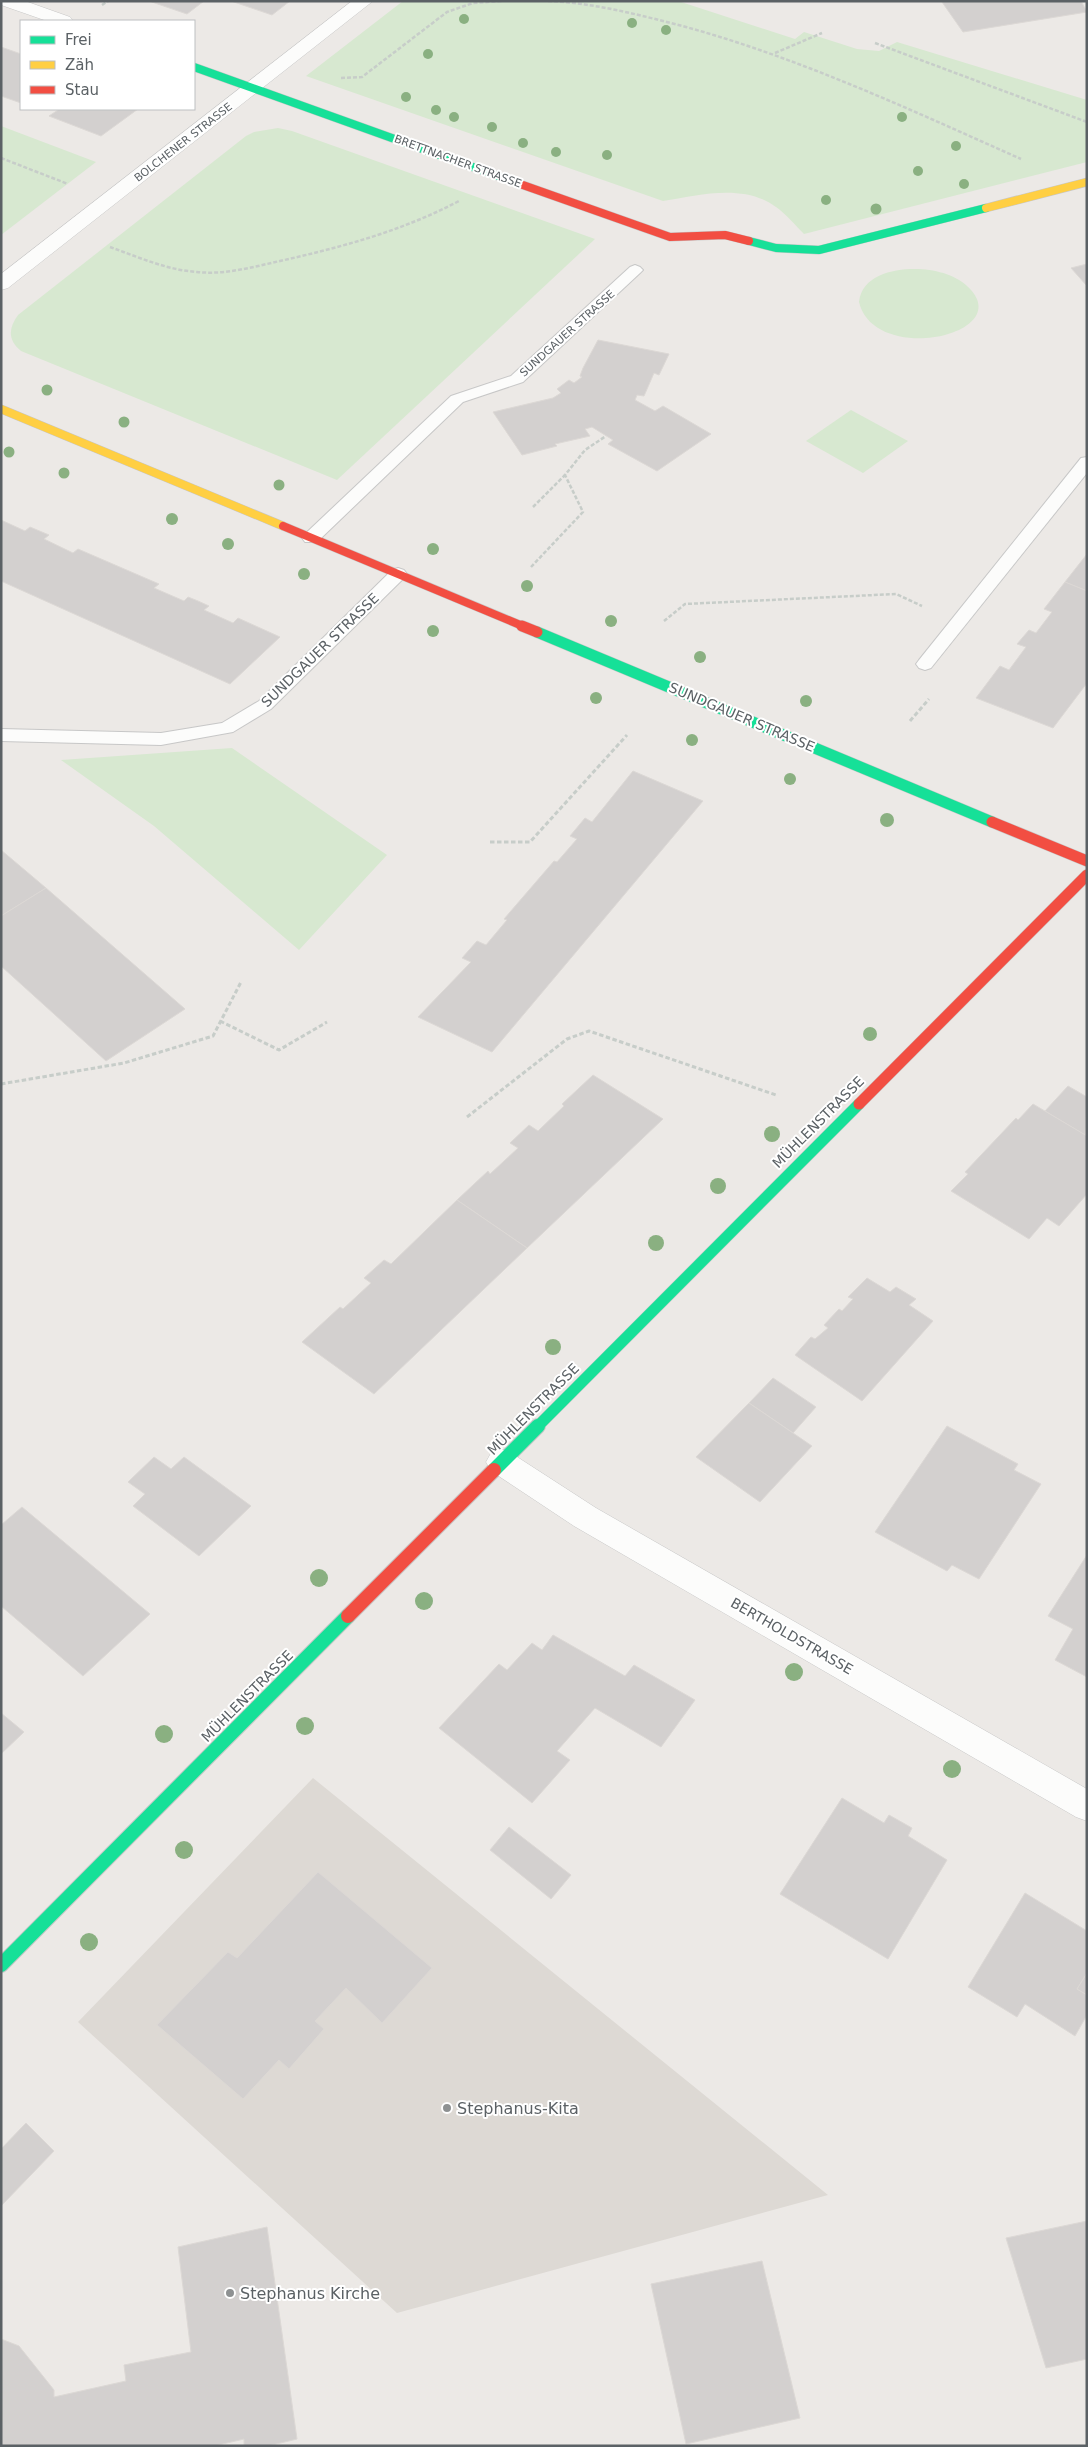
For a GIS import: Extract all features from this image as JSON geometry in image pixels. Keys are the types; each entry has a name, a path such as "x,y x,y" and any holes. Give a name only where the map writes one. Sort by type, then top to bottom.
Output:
{"street":[{"path":"7,1 61,20"},
{"name":"BOLCHENER STRASSE","path":"1,284 364,1"},
{"name":"BRETTNACHER STRASSE","path":"195,67 670,237 725,234 776,248 819,250 1087,182"},
{"name":"SUNDGAUER STRASSE","path":"1,409 1087,861"},
{"name":"MÜHLENSTRASSE","path":"1,1965 1087,875"},
{"name":"BERTHOLDSTRASSE","path":"502,1462 586,1517 1087,1806"}],"lane":[{"name":"SUNDGAUER STRASSE","path":"311,538 457,399 517,380 635,270"},
{"path":"925,664 1087,462"},
{"name":"SUNDGAUER STRASSE","path":"1,735 161,739 227,728 265,705 398,574"}],"path":[{"path":"102,6 108,1"},
{"path":"362,77 402,44 447,12 473,3 502,1"},
{"path":"548,1 618,10 697,30 810,66 1026,162 1065,187"},
{"path":"775,54 822,33"},
{"path":"875,43 1087,122"},
{"path":"1,158 75,187"},
{"path":"106,245 164,266 209,273 251,267 353,244 400,228 444,210 461,200"},
{"path":"533,507 565,475 585,450 606,436"},
{"path":"531,567 583,512 565,475"},
{"path":"664,621 685,604 896,594 959,622"},
{"path":"490,842 530,842 627,734"},
{"path":"1,1084 124,1064 213,1036 241,982"},
{"path":"220,1021 279,1050 328,1022"},
{"path":"467,1117 567,1039 589,1031 776,1095"}],"shaded area":[{"name":"Stephanus-Kita","path":"313,1778 828,2195 397,2313 78,2022"}],"green space":[{"path":"403,1 678,1 795,39 804,32 857,49 879,51 897,42 1087,100 1087,162 804,234 776,207 750,195 736,193 706,194 663,201 306,76"},
{"path":"1,126 96,162 1,235"},
{"path":"278,128 292,131 595,239 337,480 21,351 14,343 11,334 12,325 18,315 246,136 254,132"},
{"path":"919,269 947,274 966,285 971,290 979,306 973,320 958,331 936,337 912,338 889,333 870,321 859,302 861,293 866,285 881,275 900,270"},
{"path":"851,410 908,441 863,473 806,441"},
{"path":"232,748 387,855 299,950 154,826 61,760"}],"building":[{"path":"149,1 204,1 187,14"},
{"path":"231,1 290,1 272,15"},
{"path":"1081,1 1087,12 963,32 942,2"},
{"path":"1,47 20,54 20,103 1,96"},
{"path":"58,110 137,110 101,136 49,116"},
{"path":"1087,264 1087,286 1071,268"},
{"path":"598,340 669,354 659,375 654,373 644,396 637,395 635,400 655,411 663,406 711,434 657,471 608,444 613,440 592,427 585,429 590,436 555,444 557,446 522,455 493,412 553,398 561,393 557,389 569,380 574,383 582,377 580,376 583,368"},
{"path":"1,520 25,531 30,527 49,535 44,539 73,553 78,549 159,584 154,588 184,601 188,597 198,601 209,606 204,610 233,623 238,618 280,637 230,684 1,581"},
{"path":"1087,554 1087,591 1065,582"},
{"path":"1065,582 1087,591 1087,683 1053,728 976,698 1000,666 1009,670 1026,647 1017,644 1029,630 1036,633 1052,612 1044,609"},
{"path":"633,771 703,801 492,1052 418,1017 471,962 462,958 477,941 486,945 507,920 504,919 554,861 557,862 577,839 570,836 585,818 592,822"},
{"path":"1,850 46,888 1,916"},
{"path":"46,888 185,1009 106,1061 1,966 1,916"},
{"path":"593,1075 663,1119 527,1248 457,1200 488,1171 490,1174 518,1148 510,1143 529,1125 538,1131 564,1106 562,1104"},
{"path":"1068,1086 1087,1097 1085,1135 1045,1111"},
{"path":"1033,1104 1087,1136 1087,1194 1059,1226 1047,1218 1029,1239 951,1191 968,1174 965,1172 1016,1118 1018,1120"},
{"path":"457,1200 527,1248 374,1394 302,1342 340,1307 343,1309 371,1283 364,1278 384,1260 391,1264"},
{"path":"867,1278 890,1292 896,1287 916,1299 909,1305 933,1321 862,1401 795,1355 811,1337 815,1339 828,1328 824,1325 839,1309 842,1311 853,1299 848,1297"},
{"path":"773,1378 816,1407 793,1433 749,1403"},
{"path":"749,1403 812,1446 760,1502 696,1457"},
{"path":"947,1426 1018,1464 1014,1470 1041,1484 979,1579 952,1565 947,1571 875,1532"},
{"path":"154,1457 171,1469 184,1457 251,1506 199,1556 133,1506 145,1494 128,1482"},
{"path":"22,1507 150,1614 83,1676 1,1606 1,1525"},
{"path":"1087,1555 1087,1677 1055,1660 1073,1629 1048,1616"},
{"path":"553,1635 625,1676 634,1665 695,1700 661,1747 595,1708 557,1751 570,1760 532,1803 439,1728 499,1664 507,1670 532,1643 542,1650"},
{"path":"1,1713 24,1732 1,1754"},
{"path":"842,1798 884,1823 889,1815 912,1828 908,1836 947,1860 888,1959 780,1894"},
{"path":"509,1827 571,1875 551,1899 490,1850"},
{"path":"318,1872 432,1968 382,2023 346,1988 315,2021 324,2029 289,2069 279,2060 243,2099 157,2025 228,1952 237,1958"},
{"path":"1025,1893 1087,1931 1087,1973 1077,1989 1087,1995 1087,2015 1075,2036 1025,2004 1017,2017 968,1987"},
{"path":"1087,1973 1087,1995 1077,1989"},
{"path":"26,2123 54,2151 2,2205 1,2149"},
{"path":"1087,2221 1087,2359 1046,2368 1006,2238"},
{"name":"Stephanus Kirche","path":"267,2227 297,2439 268,2446 244,2446 244,2439 214,2446 1,2446 1,2339 19,2346 54,2390 54,2397 126,2381 124,2365 191,2352 178,2247"},
{"path":"762,2261 800,2418 686,2444 651,2284"}],"traffic: fast":[{"path":"195,67 506,179"},
{"path":"749,241 776,248 819,250 986,208"},
{"path":"537,632 992,822"},
{"path":"494,1470 859,1104"},
{"path":"1,1965 348,1616"}],"traffic: slow":[{"path":"986,208 1087,182"},
{"path":"1,409 283,526"}],"traffic: jam":[{"path":"506,179 670,237 725,235 749,241"},
{"path":"283,526 537,632"},
{"path":"992,822 1087,861"},
{"path":"859,1104 1087,875"},
{"path":"348,1616 494,1470"}],"place":[{"name":"Stephanus-Kita","path":"447,2108"},
{"name":"Stephanus Kirche","path":"230,2293"}]}
